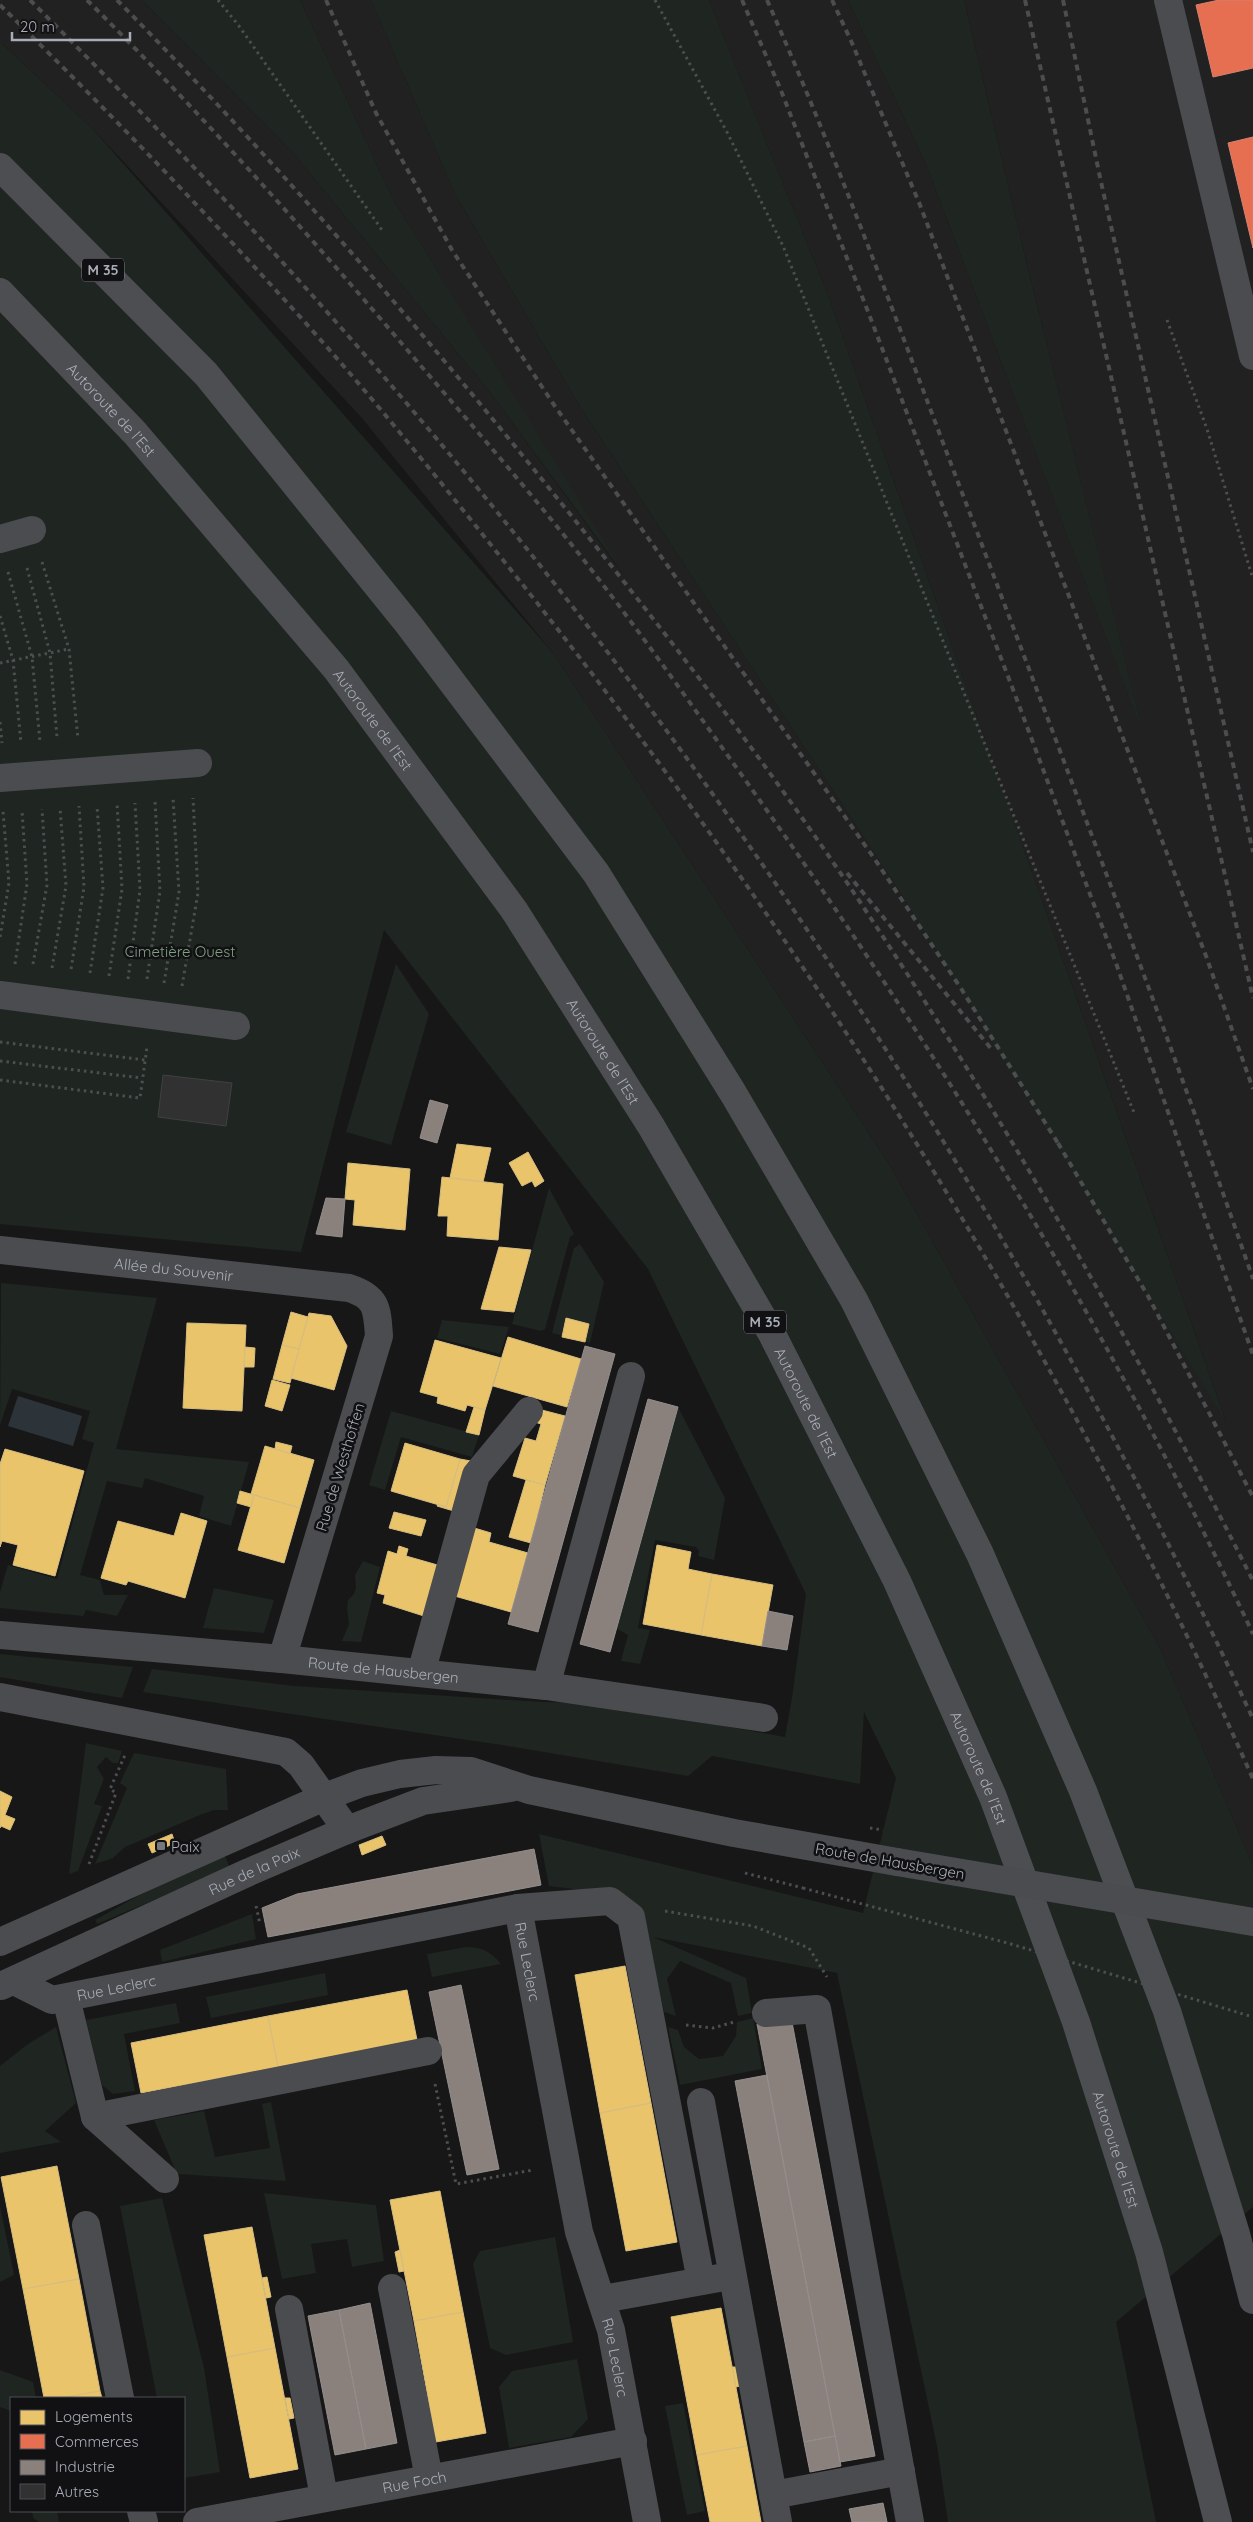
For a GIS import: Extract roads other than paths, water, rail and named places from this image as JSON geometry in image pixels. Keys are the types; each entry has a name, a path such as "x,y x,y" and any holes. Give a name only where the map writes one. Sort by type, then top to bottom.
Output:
{"highway":[{"name":"M 35","path":"0,167 206,374 409,625 596,873 738,1102 854,1300 980,1554 1079,1781 1167,2011 1236,2234 1253,2300"},
{"name":"Autoroute de l’Est","path":"0,292 135,433 354,694 514,910 651,1126 772,1334 897,1581 993,1797 1076,2022 1149,2252 1218,2522"}],"street":[{"path":"1168,0 1253,356"},
{"path":"90,1009 236,1026"},
{"name":"Allée du Souvenir","path":"0,1250 349,1288"},
{"name":"Rue de Westhoffen","path":"282,1659 379,1336 374,1302 364,1293 349,1288"},
{"path":"546,1686 631,1376"},
{"path":"421,1673 476,1475 529,1411"},
{"name":"Route de Hausbergen","path":"0,1635 282,1659 546,1686 764,1718"},
{"path":"0,1697 286,1752 301,1764 322,1798 347,1830"},
{"path":"0,1942 322,1798 362,1783 400,1774 436,1770 471,1771 523,1789"},
{"name":"Route de Hausbergen","path":"523,1789 734,1833 1253,1922"},
{"name":"Rue de la Paix","path":"7,1984 249,1872 347,1830 423,1801 523,1789"},
{"path":"518,1908 610,1901 631,1917 701,2281"},
{"name":"Rue Leclerc","path":"7,1984 52,2000 66,1998 518,1908 579,2232 611,2330 647,2522"},
{"path":"66,1998 95,2117 165,2179"},
{"path":"766,2014 817,2009 910,2522"},
{"path":"95,2117 428,2051"},
{"path":"701,2102 778,2522"},
{"path":"86,2225 120,2397"},
{"path":"602,2299 732,2275"},
{"path":"392,2288 428,2478"},
{"path":"289,2309 324,2497"},
{"name":"Rue Foch","path":"197,2522 633,2441"},
{"path":"773,2495 901,2471"}],"railway":[{"path":"30,0 100,70 270,248 444,448 580,616 709,789 832,966 948,1148 1057,1334 1158,1525 1253,1719"},
{"path":"87,0 255,176 336,267 505,464 607,591 746,781 887,986 1019,1196 1082,1303 1141,1412 1199,1522 1253,1634"},
{"path":"117,0 231,119 395,303 553,493 746,740 819,842 909,976 1014,1145 1113,1317 1208,1492 1253,1581"},
{"path":"326,0 376,113 452,250 552,402 874,858 962,990 1061,1148"},
{"path":"742,0 780,88 867,309 1014,692 1117,966 1253,1355"},
{"path":"767,0 850,200 979,537 1153,1000 1253,1279"},
{"path":"832,0 920,205 1206,956 1253,1089"},
{"path":"1025,0 1253,998"},
{"path":"1063,0 1101,182 1253,852"},
{"path":"0,5 108,113 213,223 372,399 515,575 623,715 727,858 827,1004 923,1153 1013,1305 1098,1461 1179,1618 1253,1779"},
{"path":"847,873 993,1051"},
{"path":"1058,1143 1148,1296 1253,1497"}],"place":[{"name":"Paix","path":"161,1846"}],"park label":[{"name":"Cimetière Ouest","path":"180,951"}]}
